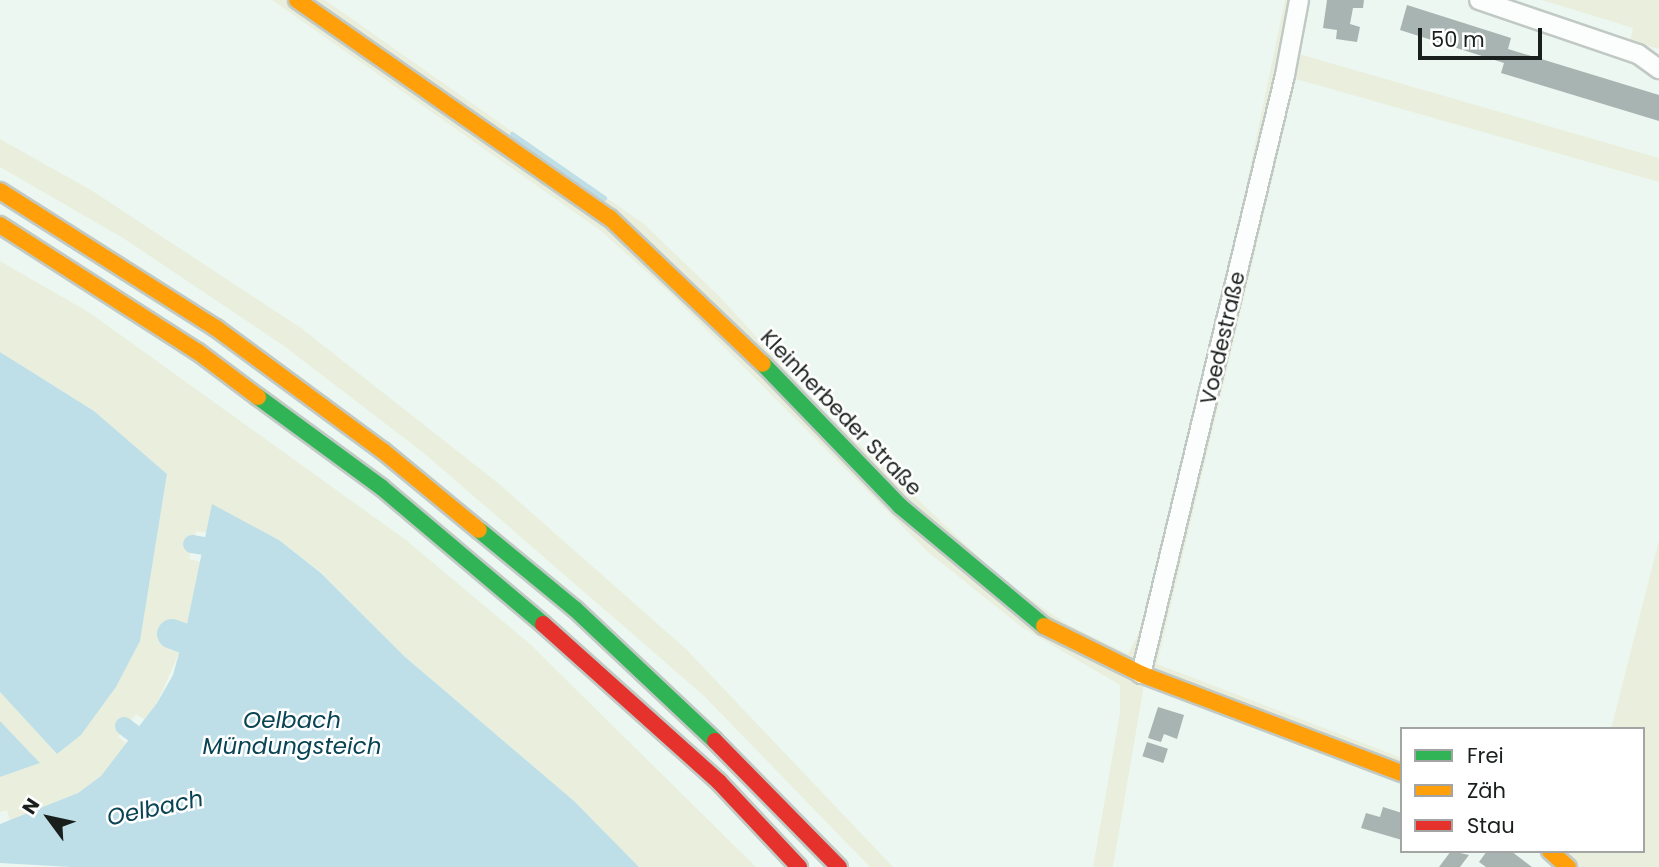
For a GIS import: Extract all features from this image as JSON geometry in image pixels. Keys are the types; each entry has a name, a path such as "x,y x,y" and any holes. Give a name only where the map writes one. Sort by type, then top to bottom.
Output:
{"main road":[{"name":"Kleinherbeder Straße","path":"297,0 610,218 715,314 900,506 1004,597 1063,638 1141,674 1400,773"},
{"path":"0,191 216,328 383,451 575,609 734,759 839,867"},
{"path":"0,225 198,352 381,487 605,676 719,782 799,867"},
{"path":"1552,853 1569,867"}],"street":[{"name":"Voedestraße","path":"1141,674 1285,75 1299,0"},
{"path":"1479,0 1638,54 1659,69"}],"green space":[{"path":"272,0 325,0 644,224 720,297 826,413 1004,581 1065,623 1128,654 1142,626 1156,576 1217,326 1285,0 1292,0 1285,50 1659,158 1659,182 1296,79 1157,664 1400,757 1400,781 1144,685 1113,867 1093,867 1120,713 1120,685 1023,628 928,552 671,294 600,230"},
{"path":"1542,0 1659,0 1659,49 1630,41 1633,28"},
{"path":"0,139 91,190 301,328 498,483 686,649 893,867 870,867 703,695 425,454 284,346 123,238 0,167"},
{"path":"0,261 90,313 406,540 531,645 756,867 639,867 574,801 404,656 321,572 279,540 212,505 208,533 196,531 189,559 201,562 187,624 176,621 168,649 179,653 157,703 145,720 136,714 118,737 127,744 101,776 78,793 10,821 7,810 0,812 0,777 40,763 0,721 0,692 57,754 81,735 116,687 140,640 167,474 94,411 0,352"},
{"path":"1659,540 1659,867 1580,867 1545,853 1645,853 1645,727 1612,727"}],"water":[{"path":"0,352 94,411 167,474 140,641 116,687 81,735 57,754 0,692"},
{"name":"Oelbach Mündungsteich","path":"212,504 279,540 321,573 404,656 574,801 639,867 71,867 0,863 0,824 78,793 101,776 157,703 173,675 187,624"},
{"path":"0,721 40,763 0,777"}],"building":[{"path":"1327,0 1364,0 1363,8 1353,8 1350,24 1360,27 1357,42 1336,39 1337,30 1323,28"},
{"path":"1407,5 1511,38 1508,49 1659,95 1659,121 1501,73 1504,63 1400,30"},
{"path":"1158,707 1184,715 1177,739 1164,734 1161,742 1148,738"},
{"path":"1147,742 1168,749 1163,763 1142,756"},
{"path":"1383,807 1400,812 1400,839 1361,828 1366,813 1380,817"},
{"path":"1450,853 1469,855 1460,867 1439,867"},
{"path":"1486,853 1514,853 1532,867 1486,867 1479,862"}],"waterway":[{"path":"512,134 604,198"},
{"path":"192,544 205,546"},
{"name":"Oelbach","path":"172,634 183,638"},
{"path":"124,726 152,747"}],"traffic: fast":[{"path":"763,364 900,506 1044,626"},
{"path":"258,397 381,487 543,624"},
{"path":"479,530 575,609 715,741"}],"traffic: slow":[{"path":"297,0 610,218 763,364"},
{"path":"0,191 216,328 383,451 479,530"},
{"path":"0,225 198,352 258,397"},
{"path":"1044,626 1141,674 1400,772"},
{"path":"1552,853 1568,867"}],"traffic: jam":[{"path":"543,624 719,782 799,867"},
{"path":"715,741 839,867"}]}
